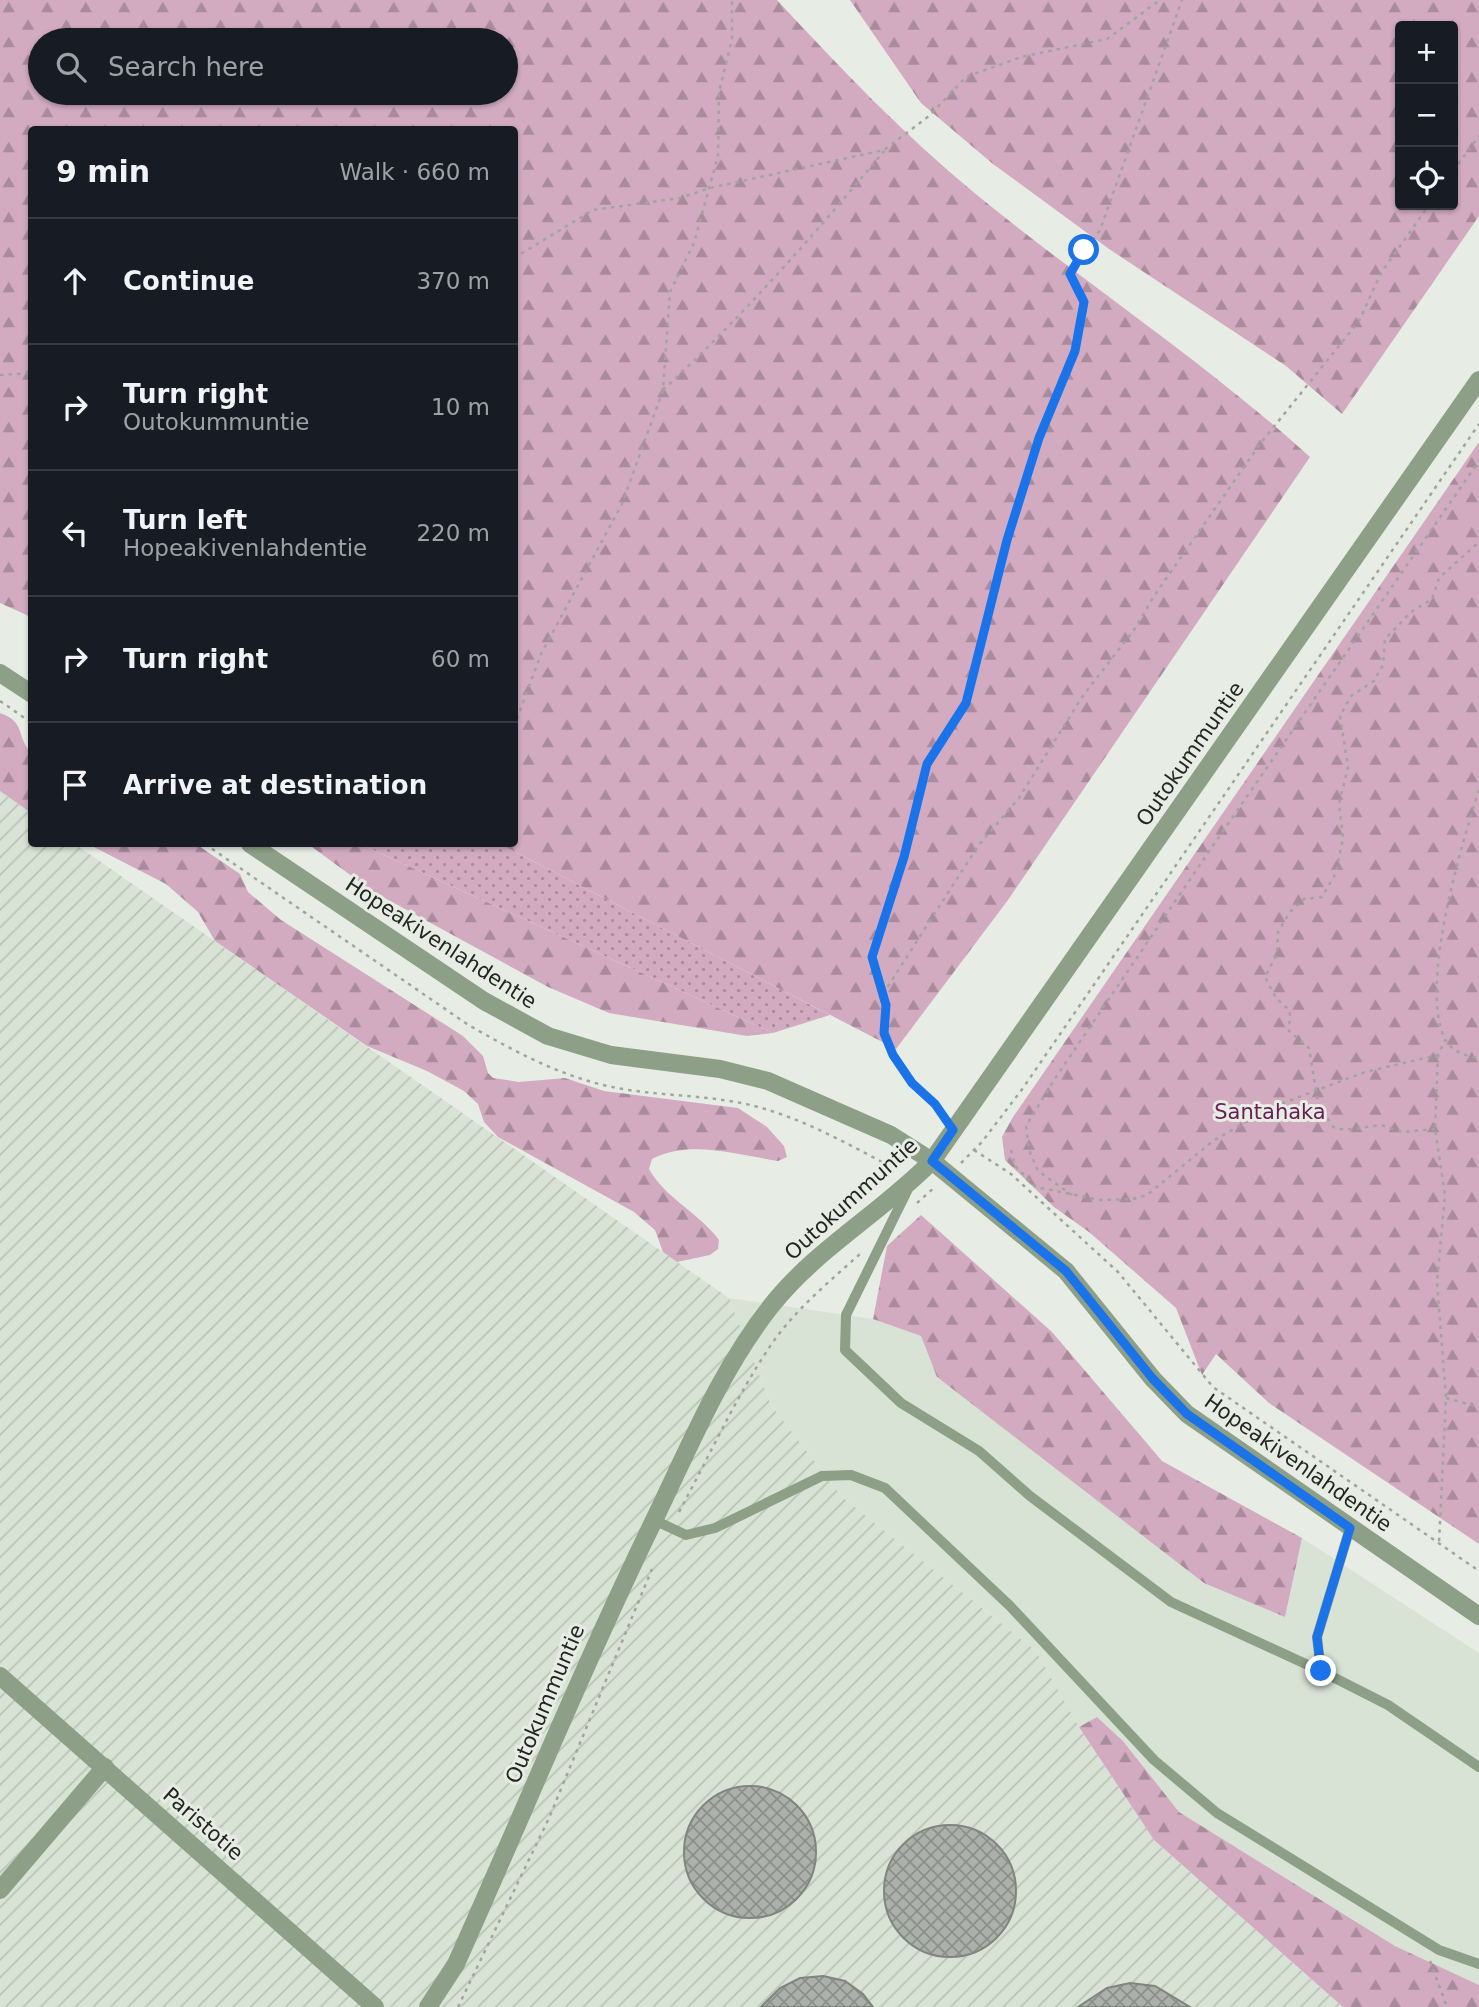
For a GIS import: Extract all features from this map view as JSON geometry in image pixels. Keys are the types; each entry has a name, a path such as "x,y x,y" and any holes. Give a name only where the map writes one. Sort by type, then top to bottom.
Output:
{"street":[{"name":"Outokummuntie","path":"429,2007 456,1964 582,1670 662,1524 734,1358 773,1304 811,1262 914,1179 932,1161 1479,380"},
{"path":"0,673 28,691"},
{"name":"Hopeakivenlahdentie","path":"254,847 484,1001 548,1036 611,1055 719,1069 768,1081 891,1135 949,1174 1066,1271 1153,1379 1187,1414 1479,1616"},
{"name":"Paristotie","path":"0,1676 375,2007"},
{"path":"0,1890 104,1767"}],"lane":[{"path":"914,1179 885,1231 846,1315 845,1350 901,1403 979,1451 1030,1496 1171,1602 1388,1705 1479,1767"},
{"path":"662,1524 686,1535 715,1528 822,1476 851,1475 885,1488 1010,1606 1154,1760 1217,1813 1440,1950 1479,1964"},
{"path":"1321,1671 1317,1637 1350,1528"}],"path":[{"path":"518,716 541,654 622,503 663,390 670,292 694,243 718,156 719,92 732,39 732,0"},
{"path":"663,390 709,347 842,201 884,150 929,116 966,77 1021,57 1107,39 1160,0"},
{"path":"953,1130 935,1104 912,1083 893,1055 884,1033 886,1005 872,957 904,857 927,764 966,703 1007,540 1039,438 1075,351 1084,302 1070,274 1100,230 1181,0"},
{"path":"1458,164 1479,136"},
{"path":"518,256 593,210 680,198 710,188 884,150"},
{"path":"883,994 978,846 1019,799 1082,697 1134,630 1154,596 1260,444 1359,321 1381,273 1425,210"},
{"path":"0,375 28,373"},
{"path":"911,1207 974,1150 1023,1088 1479,424"},
{"path":"1072,1195 1038,1171 1029,1150 1027,1126 1056,1077 1204,859 1479,461"},
{"path":"1435,1129 1403,1132 1381,1125 1345,1129 1333,1127 1318,1103 1310,1048 1289,1031 1290,1011 1276,998 1265,977 1278,954 1278,932 1290,912 1304,899 1322,897 1336,873 1343,838 1339,804 1348,766 1339,716 1351,696 1374,681 1382,665 1385,639 1401,626 1411,612 1432,599 1439,578 1479,542"},
{"path":"0,701 28,720"},
{"path":"1479,790 1463,841 1438,973 1437,1013 1445,1040 1463,1056 1479,1058"},
{"path":"1439,1543 1446,1398 1437,1282 1445,1195 1435,1129 1438,1055 1445,1040"},
{"path":"1011,1150 1015,1166 1036,1187 1072,1195 1118,1200 1147,1195 1213,1140 1270,1108 1365,1072 1402,1066 1438,1055"},
{"path":"974,1150 1011,1174 1118,1272 1213,1387 1479,1571"},
{"path":"662,1524 774,1340 814,1295 885,1231"},
{"path":"1446,1398 1479,1407"},
{"path":"458,2007 550,1818 653,1566"},
{"path":"1416,1934 1432,1964 1447,2007"}],"shaded area":[{"path":"0,791 28,811 28,847 79,847 729,1298 771,1405 842,1497 1036,1651 1079,1727 1154,1840 1343,2007 0,2007"},
{"path":"729,1298 873,1319 921,1336 937,1377 1285,1617 1302,1538 1479,1653 1479,1985 1395,1946 1179,1812 1123,1741 1097,1717 1079,1727 1036,1651 842,1497 771,1405"}],"green space":[{"path":"0,0 777,0 874,101 950,172 1229,389 1310,457 1008,900 896,1049 506,847 518,847 518,126 28,126 28,616 0,603"},
{"path":"850,0 1479,0 1479,216 1342,414 1286,366 1109,249 993,164 921,103"},
{"name":"Santahaka","path":"1479,442 1479,1544 1269,1403 1216,1354 1202,1375 1176,1308 1089,1232 1054,1207 1005,1160 1002,1137 1013,1117"},
{"path":"0,713 14,721 28,749 28,811 0,791"},
{"path":"94,847 200,847 240,874 248,892 281,920 463,1036 483,1056 488,1073 493,1078 519,1082 565,1078 604,1091 738,1108 767,1127 784,1146 787,1157 778,1161 698,1149 667,1153 652,1159 649,1169 664,1189 719,1240 718,1249 710,1255 677,1262 663,1252 655,1230 634,1212 498,1137 484,1122 478,1104 464,1091 427,1071 367,1046 215,941 198,912 166,884"},
{"path":"312,847 367,847 773,1033 747,1036 609,1013 548,987 372,891"},
{"path":"367,847 506,847 830,1015 773,1033"},
{"path":"921,1215 1052,1332 1162,1461 1302,1538 1285,1617 1204,1583 937,1377 921,1336 873,1319 887,1246"},
{"path":"1097,1717 1123,1741 1179,1812 1395,1946 1479,1985 1479,2007 1343,2007 1154,1840 1079,1727"}],"building":[{"path":"750,1786 775,1791 797,1805 811,1827 816,1852 811,1877 797,1899 775,1913 750,1918 725,1913 703,1899 689,1877 684,1852 689,1827 703,1805 725,1791"},
{"path":"950,1825 975,1830 997,1844 1011,1866 1016,1891 1011,1916 997,1938 975,1952 950,1957 925,1952 903,1938 889,1916 884,1891 889,1866 903,1844 925,1830"},
{"path":"823,1976 845,1981 863,1994 873,2007 761,2007 780,1988 800,1978"},
{"path":"1130,1983 1155,1986 1190,2007 1078,2007 1107,1988"}],"route":[{"path":"1084,250 1070,274 1084,302 1075,351 1039,438 1007,540 966,703 927,764 904,857 872,957 886,1005 884,1033 893,1055 912,1083 935,1104 953,1130 932,1161 1066,1271 1153,1379 1187,1414 1350,1528 1317,1637 1321,1671"}]}
